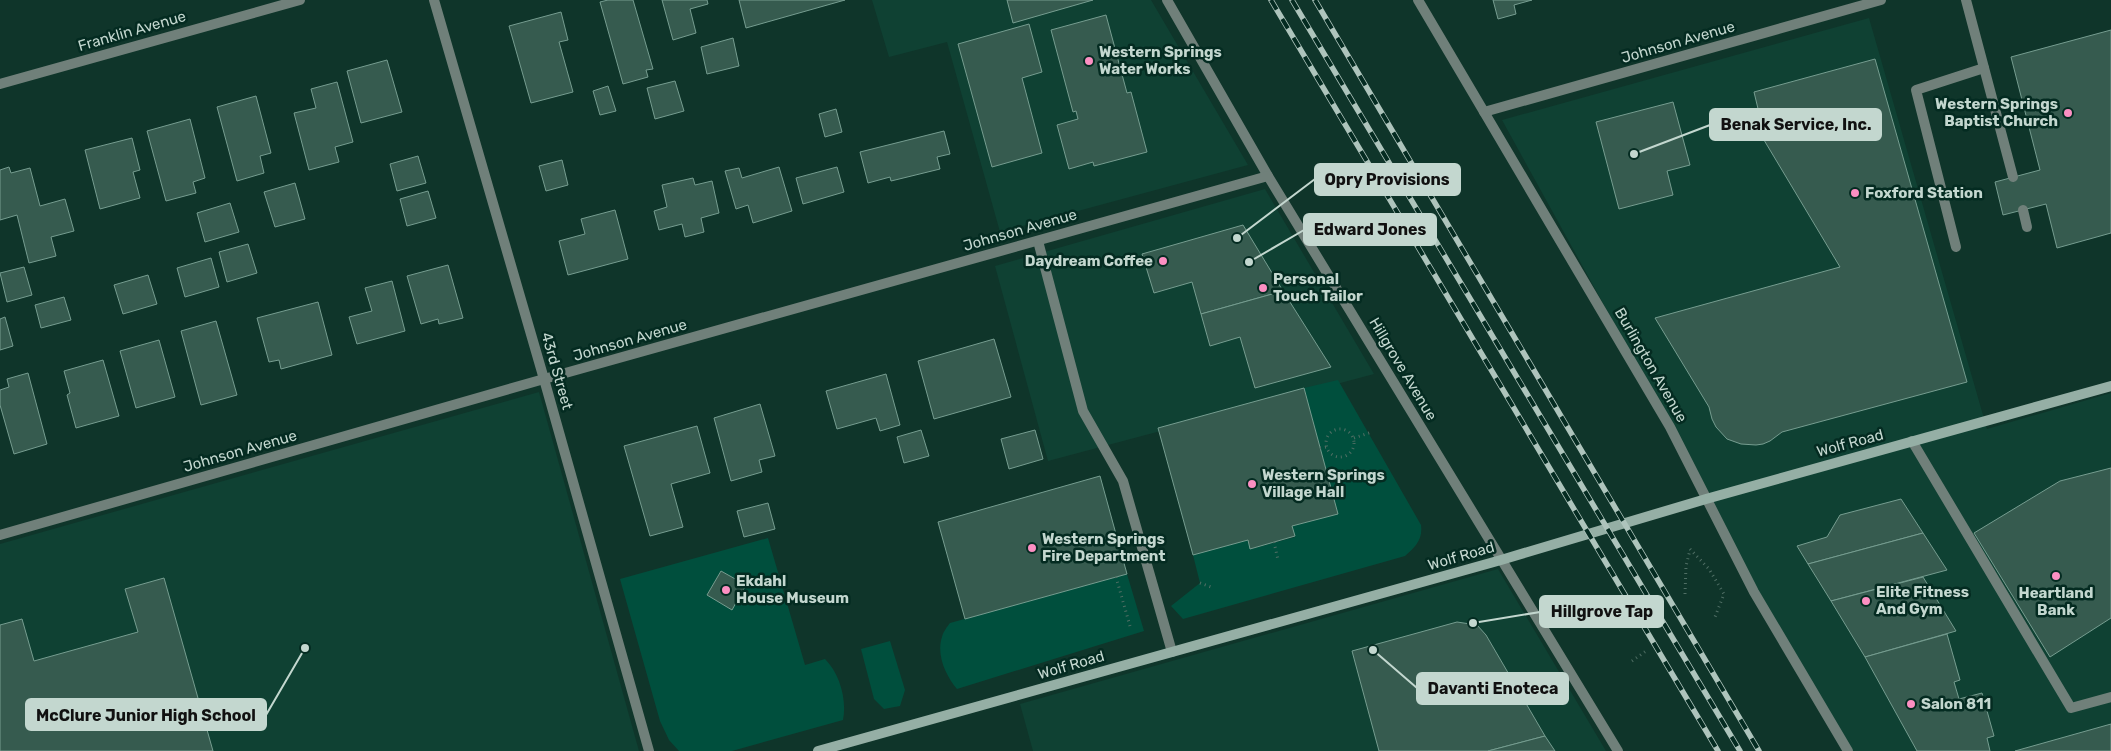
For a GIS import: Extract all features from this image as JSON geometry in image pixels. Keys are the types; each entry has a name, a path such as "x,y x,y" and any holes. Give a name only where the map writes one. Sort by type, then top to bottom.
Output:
{"main road":[{"name":"Wolf Road","path":"818,751 1501,560 1706,498 2111,386"}],"street":[{"name":"Franklin Avenue","path":"0,84 300,0"},
{"name":"43rd Street","path":"434,0 649,751"},
{"name":"Hillgrove Avenue","path":"1167,0 1268,176 1618,751"},
{"name":"Burlington Avenue","path":"1418,0 1670,427 1754,592 1848,751"},
{"name":"Johnson Avenue","path":"1484,112 1881,0"},
{"path":"1966,0 2013,177"},
{"path":"1956,247 1916,90 1984,68"},
{"name":"Johnson Avenue","path":"0,536 544,379 1268,176"},
{"path":"2023,210 2027,227"},
{"path":"1038,241 1083,410 1123,481 1172,652"},
{"path":"1912,442 2072,708 2111,697"}],"path":[{"path":"1326,446 1329,433 1337,428 1346,429 1354,438"},
{"path":"1354,438 1372,432"},
{"path":"1326,446 1335,456 1345,456 1352,450 1354,438"},
{"path":"1320,448 1326,446"},
{"path":"1274,542 1278,560"},
{"path":"1685,594 1686,566 1690,549 1709,569 1724,594 1715,617"},
{"path":"1116,577 1130,626"},
{"path":"1200,583 1211,587"},
{"path":"1632,661 1646,651"}],"shaded area":[{"path":"872,0 1151,0 1248,165 1000,232 947,42 889,57"},
{"path":"1869,18 1987,429 2111,393 2111,751 1853,751 1754,584 1712,501 1502,120"},
{"path":"1265,189 1374,374 1048,461 995,266"},
{"path":"1338,380 1421,525 1421,535 1418,543 1405,556 1183,619 1171,606 1200,583 1193,555 1248,540 1251,549 1295,537 1292,526 1338,514 1304,388"},
{"path":"539,392 639,751 0,751 0,544"},
{"path":"768,538 805,665 825,659 835,672 843,696 843,720 732,751 679,751 669,740 660,721 620,579","holes":["721,571 746,585 732,609 707,595"]},
{"path":"1498,569 1606,751 1033,751 1020,704"},
{"path":"1127,574 1144,631 957,689 949,678 941,658 940,644 945,630 950,623"},
{"path":"890,641 905,690 900,706 884,709 874,699 861,649"}],"building":[{"path":"608,0 633,0 653,69 646,70 648,77 623,84 600,2"},
{"path":"662,0 707,0 708,4 690,9 696,33 673,40"},
{"path":"739,0 845,0 746,28"},
{"path":"1007,0 1093,0 1013,23"},
{"path":"1493,0 1532,0 1514,5 1516,14 1498,19"},
{"path":"561,12 568,40 559,42 573,92 531,103 509,26"},
{"name":"Western Springs Water Works","path":"1106,15 1127,93 1131,92 1147,152 1094,166 1093,162 1069,169 1057,125 1078,119 1076,111 1073,112 1051,30"},
{"path":"1029,24 1042,72 1022,78 1042,153 992,167 958,44"},
{"name":"Western Springs Baptist Church","path":"2111,30 2111,233 2057,248 2046,204 2003,215 1995,182 2040,170 2011,57"},
{"path":"733,38 739,66 707,74 701,47"},
{"name":"Foxford Station","path":"1875,59 1967,382 1782,432 1763,444 1741,444 1727,439 1716,427 1709,407 1655,318 1840,267 1752,120 1760,117 1754,92"},
{"path":"387,60 402,112 361,123 347,71"},
{"path":"675,81 684,111 655,119 647,88"},
{"path":"337,82 353,142 335,147 339,162 309,170 294,113 316,108 311,89"},
{"path":"608,86 616,111 600,115 593,91"},
{"path":"256,96 271,153 260,156 264,173 237,181 217,107"},
{"path":"1673,102 1690,165 1667,171 1673,195 1619,209 1596,122"},
{"path":"836,109 842,132 825,137 819,114"},
{"path":"190,119 205,178 193,182 196,193 166,201 147,131"},
{"path":"944,131 950,154 937,157 940,169 891,181 890,177 868,183 860,152"},
{"path":"132,138 140,170 133,172 140,198 100,209 85,150"},
{"path":"418,156 426,183 397,191 390,164"},
{"path":"562,160 568,185 546,191 539,166"},
{"path":"9,167 11,173 30,168 40,206 65,199 74,231 51,237 56,256 29,263 17,215 0,220 0,170"},
{"path":"779,167 792,211 753,223 748,205 736,209 725,171 739,168 742,178"},
{"path":"837,167 844,192 803,204 796,178"},
{"path":"693,178 695,185 712,181 719,213 701,218 704,232 685,237 682,224 659,230 654,211 667,207 662,185"},
{"path":"295,183 305,219 275,227 264,192"},
{"path":"428,191 436,218 407,226 400,199"},
{"path":"230,203 239,232 205,242 197,213"},
{"path":"615,210 628,259 568,275 559,241 585,234 581,219"},
{"path":"1243,225 1283,291 1201,314 1192,282 1154,293 1142,254"},
{"path":"248,244 257,273 227,282 219,252"},
{"path":"211,258 219,287 185,297 177,268"},
{"path":"448,265 463,318 439,324 438,319 421,324 407,276"},
{"path":"24,267 32,295 7,302 0,273"},
{"path":"148,275 157,304 123,314 114,285"},
{"path":"392,281 405,331 357,344 349,317 372,311 365,288"},
{"path":"1283,291 1331,367 1255,388 1240,337 1210,346 1201,314"},
{"path":"64,297 71,320 41,328 35,305"},
{"path":"318,302 332,355 281,369 279,360 269,362 257,318"},
{"path":"5,317 13,346 0,350 0,319"},
{"path":"216,321 237,395 201,405 181,331"},
{"path":"994,339 1011,397 934,419 918,361"},
{"path":"159,340 175,397 136,408 120,351"},
{"path":"103,360 119,416 76,428 67,395 70,393 64,371"},
{"path":"28,373 47,444 14,454 0,405 0,390 9,387 7,379"},
{"path":"886,374 900,425 880,431 876,418 837,429 826,391"},
{"name":"Western Springs Village Hall","path":"1304,388 1338,514 1292,526 1295,536 1250,549 1248,540 1193,555 1158,428"},
{"path":"760,404 775,456 759,460 762,472 731,481 714,418"},
{"path":"697,426 710,473 671,484 683,527 650,536 624,446"},
{"path":"921,430 929,456 904,463 897,437"},
{"path":"1035,430 1043,459 1009,469 1001,439"},
{"name":"Heartland Bank","path":"2111,468 2111,618 2050,657 1974,533 2060,481"},
{"name":"Western Springs Fire Department","path":"1100,476 1127,574 965,619 938,522"},
{"path":"1901,499 1923,533 1808,564 1797,546 1827,537 1840,515"},
{"path":"768,503 775,529 744,537 737,511"},
{"path":"1923,533 1947,570 1831,601 1808,564"},
{"name":"Ekdahl House Museum","path":"721,571 746,585 732,610 707,595"},
{"path":"1923,577 1956,631 1865,657 1831,601"},
{"path":"164,578 213,751 0,751 0,625 22,619 34,661 138,632 125,589"},
{"path":"1457,622 1477,625 1486,635 1545,736 1488,751 1379,751 1352,651"},
{"path":"1947,634 1960,680 1954,682 1959,699 1982,693 1994,736 1987,738 1990,751 1917,751 1865,657"},
{"path":"2111,724 2111,751 2015,751"},
{"path":"1545,736 1555,751 1488,751"}],"railway":[{"path":"1271,0 1718,751"},
{"path":"1292,0 1740,751"},
{"path":"1315,0 1759,751"}],"place":[{"name":"Western Springs Water Works","path":"1089,61"},
{"name":"Western Springs Baptist Church","path":"2068,113"},
{"name":"Benak Service, Inc.","path":"1634,154"},
{"name":"Foxford Station","path":"1855,193"},
{"name":"Opry Provisions","path":"1237,238"},
{"name":"Daydream Coffee","path":"1163,261"},
{"name":"Edward Jones","path":"1249,262"},
{"name":"Personal Touch Tailor","path":"1263,288"},
{"name":"Western Springs Village Hall","path":"1252,484"},
{"name":"Western Springs Fire Department","path":"1032,548"},
{"name":"Heartland Bank","path":"2056,576"},
{"name":"Ekdahl House Museum","path":"726,590"},
{"name":"Elite Fitness And Gym","path":"1866,601"},
{"name":"Hillgrove Tap","path":"1473,623"},
{"name":"McClure Junior High School","path":"305,648"},
{"name":"Davanti Enoteca","path":"1373,650"},
{"name":"Salon 811","path":"1911,704"}]}
